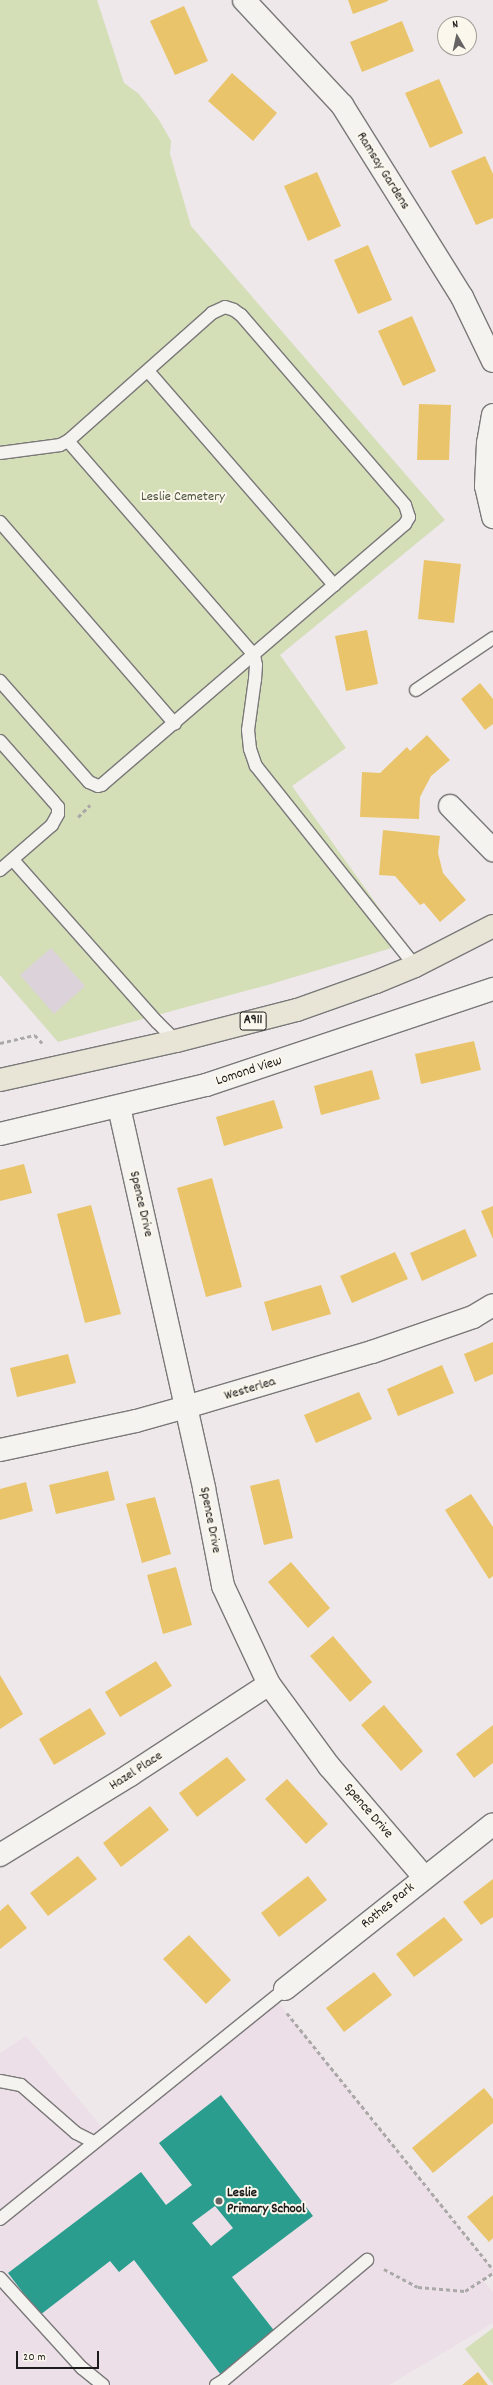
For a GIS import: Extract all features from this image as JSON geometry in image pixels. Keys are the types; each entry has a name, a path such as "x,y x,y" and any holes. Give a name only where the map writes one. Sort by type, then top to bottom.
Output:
{"main road":[{"name":"A911","path":"0,1080 176,1041 297,1010 376,982 415,966 493,926"}],"street":[{"name":"Ramsay Gardens","path":"244,0 342,105 462,297 493,361"},
{"path":"493,415 488,443 486,486 493,517"},
{"path":"450,806 493,850"},
{"name":"Lomond View","path":"0,1134 119,1107 243,1073 493,989"},
{"name":"Spence Drive","path":"119,1107 186,1408 223,1586 269,1684 329,1766 424,1877"},
{"name":"Westerlea","path":"0,1450 136,1421 186,1408 372,1352 473,1317 493,1305"},
{"name":"Hazel Place","path":"0,1853 130,1776 269,1684"},
{"name":"Rothes Park","path":"279,1993 493,1824"}],"lane":[{"path":"0,453 60,445 68,441 218,309 225,307 234,310 251,326 409,510 409,517 405,524 108,782 98,786 89,782 0,681"},
{"path":"148,371 334,585"},
{"path":"68,441 254,655 256,665 255,679 248,730 250,749 256,766 415,966"},
{"path":"0,522 174,724"},
{"path":"416,690 493,638"},
{"path":"0,741 58,807 58,814 52,825 0,870"},
{"path":"13,860 157,1022 176,1041"},
{"path":"0,2218 279,1993"},
{"path":"0,2081 22,2084 76,2133 94,2142"},
{"path":"216,2385 224,2380 367,2260"},
{"path":"0,2278 82,2368 103,2385"}],"path":[{"path":"58,814 72,818 79,816 96,799 98,786"},
{"path":"0,1043 35,1036 48,1048"},
{"path":"279,1993 493,2269"},
{"path":"367,2260 418,2286 424,2287 465,2291 493,2273"}],"shaded area":[{"name":"Leslie Primary School","path":"274,1997 493,2269 493,2273 483,2280 493,2292 493,2323 389,2385 0,2385 0,2053 26,2036 106,2132"}],"green space":[{"name":"Leslie Cemetery","path":"0,0 97,0 124,83 139,94 159,120 171,141 170,154 191,226 445,520 280,655 346,748 292,786 405,944 271,984 58,1042 0,975"},
{"path":"493,2328 493,2384 465,2349"}],"building: Homes":[{"path":"348,0 388,0 388,1 353,14"},
{"path":"184,6 208,61 175,75 150,21"},
{"path":"402,21 414,51 362,72 350,42"},
{"path":"232,73 277,113 253,141 208,101"},
{"path":"439,79 463,133 430,148 405,93"},
{"path":"485,156 493,174 493,218 476,225 451,171"},
{"path":"317,172 341,226 308,241 284,186"},
{"path":"368,245 392,300 358,314 334,260"},
{"path":"412,316 436,371 403,386 378,331"},
{"path":"419,404 451,405 449,460 417,460"},
{"path":"424,560 461,564 454,623 418,619"},
{"path":"367,630 378,684 346,691 335,636"},
{"path":"480,683 493,699 493,724 485,730 461,699"},
{"path":"427,735 450,760 431,776 420,797 419,819 360,817 362,772 380,773 407,747 410,751"},
{"path":"383,830 440,836 438,853 443,873 466,900 440,922 424,903 420,905 395,876 379,875"},
{"path":"474,1041 481,1070 421,1084 415,1054"},
{"path":"372,1070 380,1099 321,1115 314,1086"},
{"path":"274,1100 283,1128 224,1146 216,1117"},
{"path":"24,1164 32,1193 0,1201 0,1170"},
{"path":"212,1178 242,1287 206,1297 177,1188"},
{"path":"91,1205 121,1314 85,1323 57,1214"},
{"path":"493,1206 493,1239 481,1211"},
{"path":"465,1229 477,1256 422,1281 410,1253"},
{"path":"395,1252 408,1279 352,1303 340,1276"},
{"path":"321,1285 331,1314 272,1331 264,1302"},
{"path":"493,1342 493,1374 475,1382 464,1354"},
{"path":"68,1354 76,1383 17,1397 10,1368"},
{"path":"442,1365 454,1393 398,1416 387,1389"},
{"path":"359,1392 372,1419 316,1443 304,1415"},
{"path":"108,1471 115,1500 56,1514 49,1485"},
{"path":"279,1479 293,1538 264,1545 250,1486"},
{"path":"26,1482 33,1511 0,1520 0,1489"},
{"path":"471,1494 493,1527 493,1576 489,1579 445,1510"},
{"path":"155,1497 171,1554 142,1563 126,1504"},
{"path":"291,1562 330,1608 308,1628 268,1582"},
{"path":"176,1567 192,1625 163,1634 147,1575"},
{"path":"333,1636 372,1682 350,1702 310,1656"},
{"path":"156,1661 172,1686 120,1717 105,1692"},
{"path":"0,1675 23,1714 0,1729"},
{"path":"384,1705 423,1751 401,1771 361,1725"},
{"path":"90,1708 106,1734 54,1765 39,1739"},
{"path":"493,1725 493,1763 474,1778 456,1754"},
{"path":"227,1757 246,1780 197,1817 179,1793"},
{"path":"287,1779 328,1824 306,1844 265,1799"},
{"path":"150,1806 169,1830 121,1867 103,1843"},
{"path":"78,1856 97,1879 48,1916 30,1893"},
{"path":"308,1876 327,1900 279,1937 261,1913"},
{"path":"493,1879 493,1917 481,1925 463,1902"},
{"path":"8,1904 27,1928 0,1949 0,1911"},
{"path":"444,1917 463,1940 414,1977 396,1954"},
{"path":"189,1935 231,1980 206,2004 163,1959"},
{"path":"374,1972 392,1995 344,2032 326,2008"},
{"path":"484,2088 493,2099 493,2123 433,2173 412,2148"},
{"path":"493,2195 493,2238 489,2242 467,2217"},
{"path":"478,2372 488,2385 462,2385"}],"building: Schools":[{"path":"221,2095 313,2216 232,2277 276,2333 221,2375 134,2260 119,2272 110,2261 40,2315 8,2273 141,2172 166,2205 192,2185 159,2143","holes":["215,2206 233,2228 211,2246 192,2223"]}],"building: Other":[{"path":"51,948 85,986 54,1014 20,975"}],"place":[{"name":"Leslie Primary School","path":"219,2201"}]}
